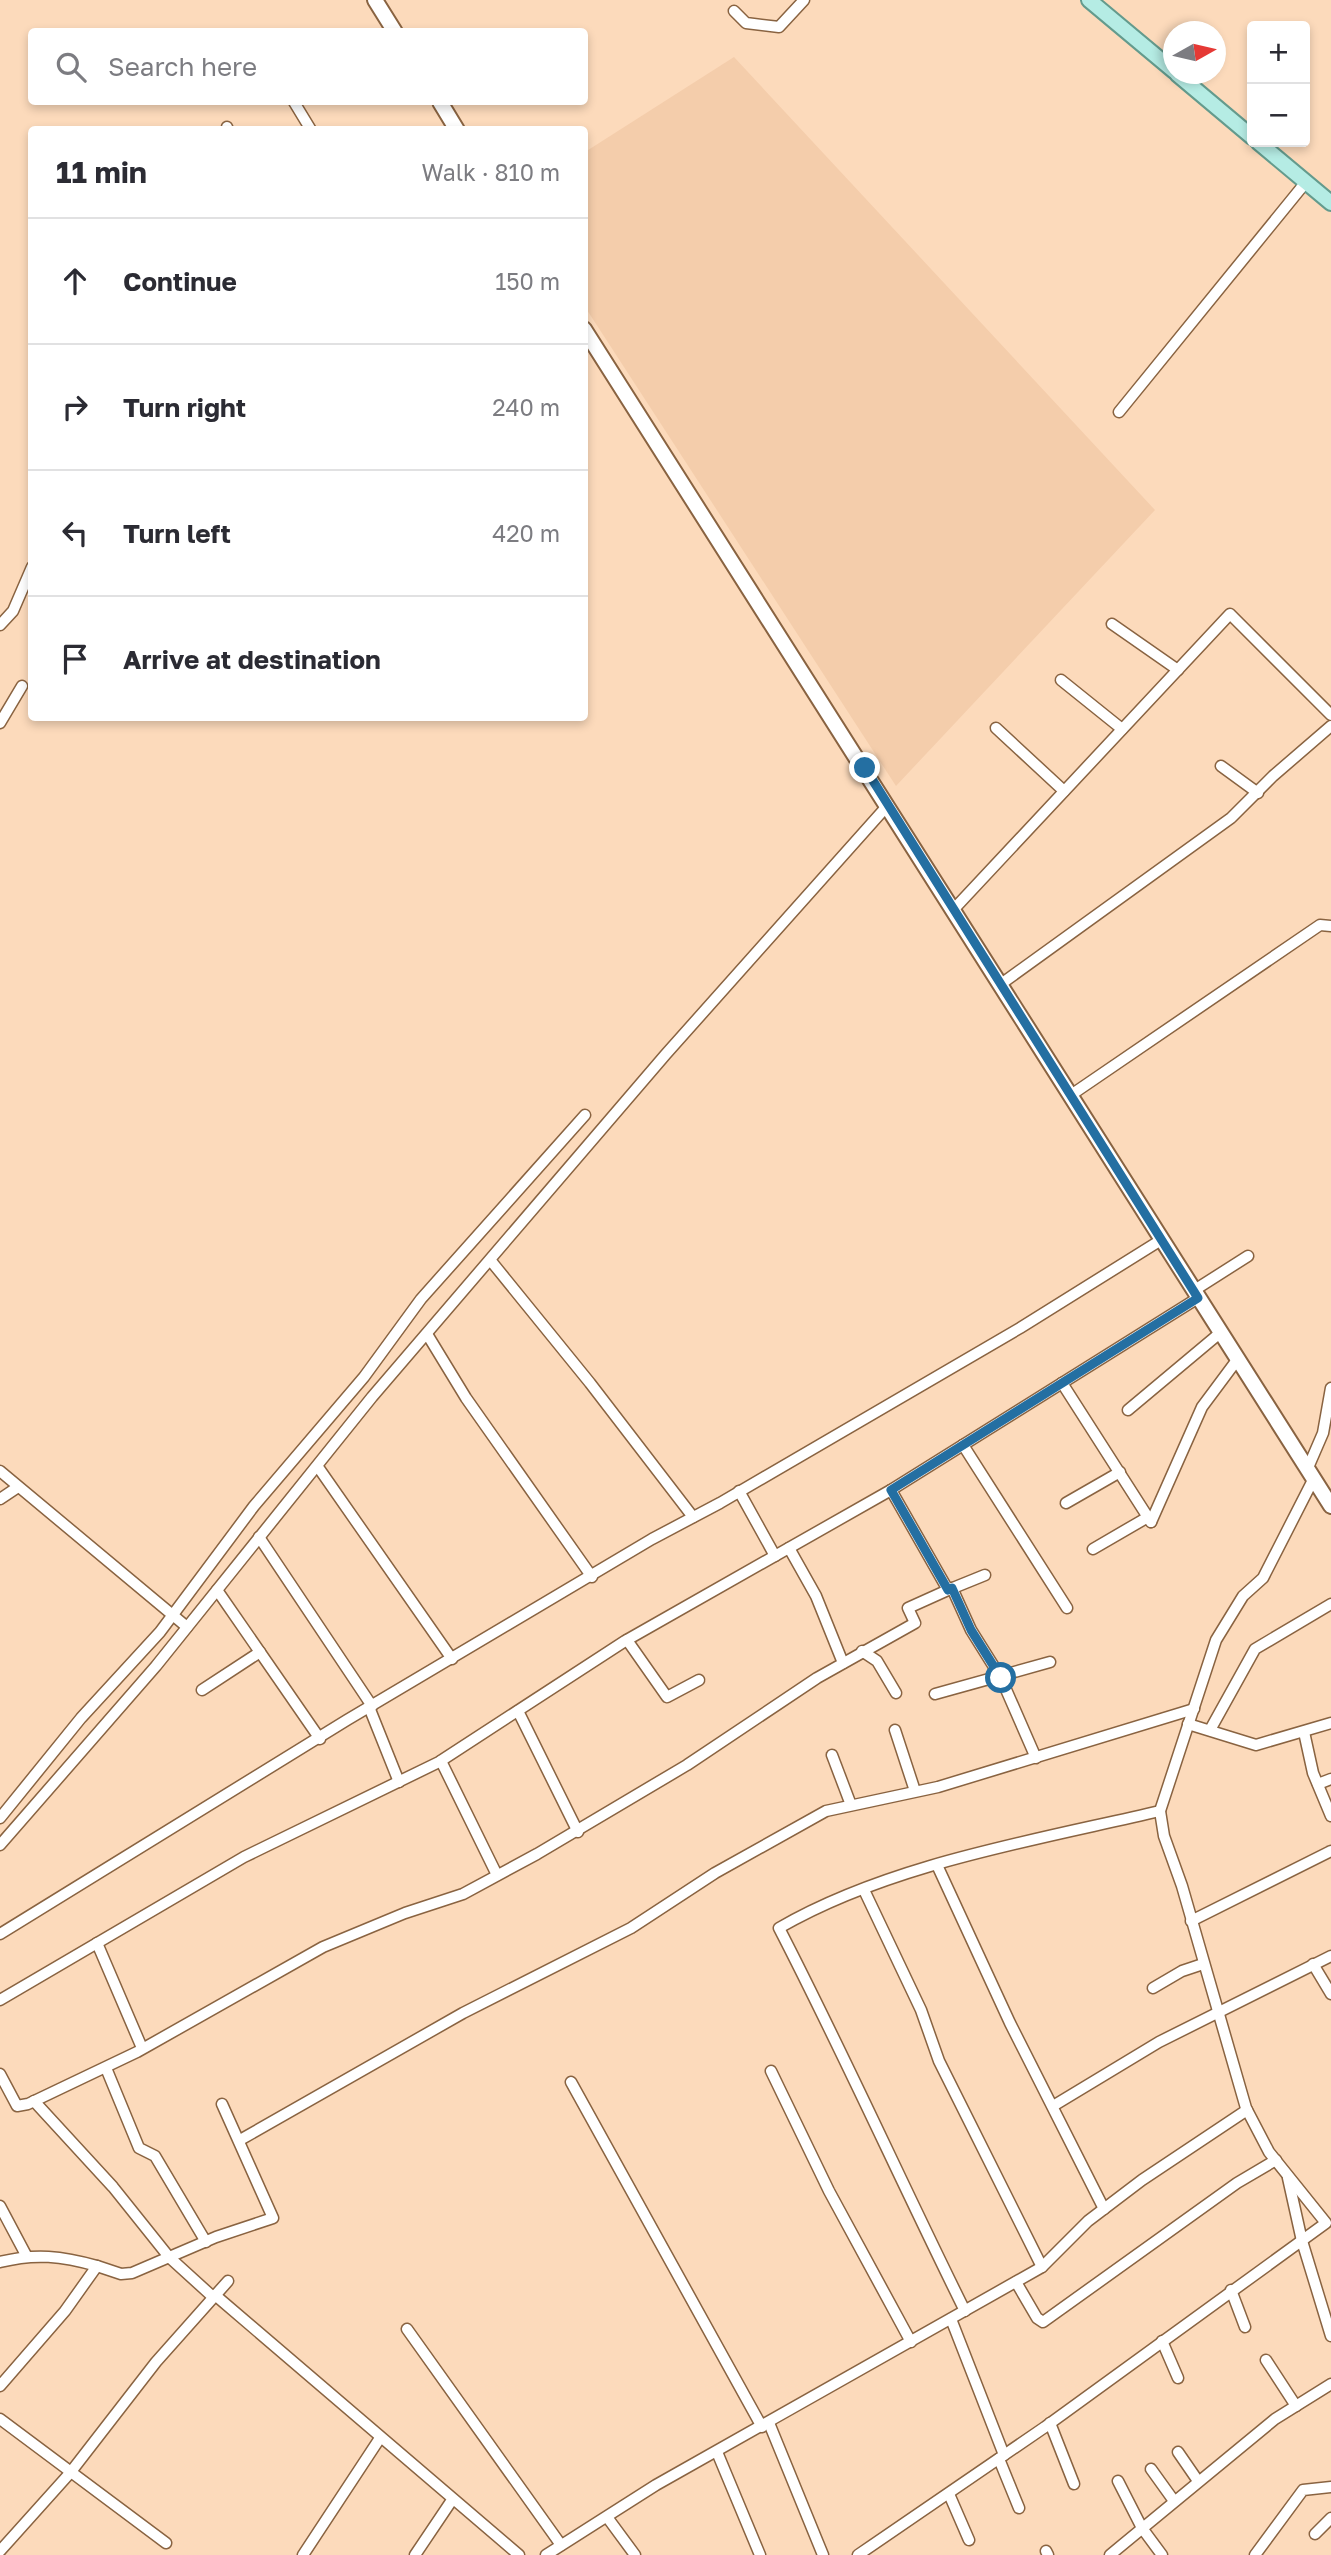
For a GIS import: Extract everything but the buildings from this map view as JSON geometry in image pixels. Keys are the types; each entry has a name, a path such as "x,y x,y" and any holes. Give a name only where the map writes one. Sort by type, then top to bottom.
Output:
{"main road":[{"path":"375,0 392,28"},
{"path":"1089,0 1163,62"},
{"path":"1189,84 1247,133"},
{"path":"442,105 455,126"},
{"path":"1264,147 1331,203"},
{"path":"588,335 888,804 1331,1506"}],"street":[{"path":"734,10 746,23 779,27 804,0"},
{"path":"296,105 309,126"},
{"path":"1119,412 1306,182"},
{"path":"0,625 13,611 28,576"},
{"path":"954,909 1230,614 1331,715"},
{"path":"1112,624 1178,670"},
{"path":"1061,680 1122,729"},
{"path":"0,723 22,686"},
{"path":"1001,984 1231,818 1273,776 1331,726"},
{"path":"996,728 1064,791"},
{"path":"1221,766 1258,793"},
{"path":"0,1845 187,1627 372,1397 666,1054 888,804"},
{"path":"1071,1096 1320,925 1331,926"},
{"path":"0,1818 81,1717 153,1640 284,1468 364,1377 421,1299 586,1115"},
{"path":"0,1934 370,1707 1020,1328 1161,1240"},
{"path":"0,2000 244,1857 441,1761 627,1640 891,1490 963,1445 1062,1383 1248,1256"},
{"path":"491,1261 590,1383 693,1517"},
{"path":"1128,1410 1220,1333"},
{"path":"427,1334 466,1398 592,1577"},
{"path":"1062,1383 1151,1522 1202,1407 1237,1360"},
{"path":"858,2555 1002,2457 1231,2290 1329,2224 1287,2176 1247,2110 1160,1811 1221,1631 1243,1596 1263,1578 1310,1475 1323,1433 1331,1388"},
{"path":"963,1445 1067,1608"},
{"path":"318,1467 360,1531 452,1659"},
{"path":"0,1471 187,1627"},
{"path":"1066,1503 1120,1472"},
{"path":"0,1499 18,1486"},
{"path":"891,1490 1001,1678 1036,1758"},
{"path":"739,1491 775,1556"},
{"path":"1093,1549 1148,1517"},
{"path":"259,1537 370,1707 399,1782"},
{"path":"789,1548 816,1596 843,1662"},
{"path":"0,2074 17,2106 34,2101 142,2049 323,1947 405,1913 463,1894 578,1832 698,1758 843,1662 915,1623 908,1608 985,1575"},
{"path":"217,1590 320,1738"},
{"path":"1208,1730 1255,1649 1331,1604"},
{"path":"627,1640 667,1697 699,1680"},
{"path":"862,1651 877,1661 896,1693"},
{"path":"202,1690 260,1652"},
{"path":"935,1694 1001,1678 1050,1662"},
{"path":"240,2140 463,2013 631,1928 679,1895 826,1811 915,1791 1036,1758 1194,1709"},
{"path":"518,1711 578,1832"},
{"path":"1190,1725 1256,1745 1331,1723"},
{"path":"895,1731 915,1791"},
{"path":"1304,1732 1318,1784 1331,1816"},
{"path":"832,1755 851,1805"},
{"path":"441,1761 497,1875"},
{"path":"1318,1784 1331,1779"},
{"path":"965,2311 868,2115 840,2047 779,1928 810,1910 937,1865 1160,1811"},
{"path":"1191,1921 1331,1852"},
{"path":"937,1865 964,1928 1104,2208"},
{"path":"864,1890 922,2010 939,2062 1042,2267"},
{"path":"97,1943 142,2049"},
{"path":"1053,2106 1160,2042 1331,1956"},
{"path":"1153,1988 1182,1971 1203,1964"},
{"path":"1313,1964 1331,1994"},
{"path":"106,2068 139,2148 152,2154 163,2169 206,2242"},
{"path":"771,2071 829,2191 911,2342"},
{"path":"571,2082 766,2425 823,2555"},
{"path":"34,2101 113,2187 169,2257 519,2555"},
{"path":"0,2262 26,2255 63,2256 127,2274 273,2218 222,2104"},
{"path":"546,2555 717,2452 1042,2267 1104,2208 1247,2110"},
{"path":"1016,2281 1037,2318 1043,2322 1237,2183 1276,2160"},
{"path":"1287,2176 1302,2241 1331,2336"},
{"path":"0,2206 26,2255"},
{"path":"0,2386 65,2311 97,2266"},
{"path":"0,2552 70,2473 147,2373 228,2281"},
{"path":"1231,2290 1245,2328"},
{"path":"951,2319 1019,2508"},
{"path":"407,2329 561,2545"},
{"path":"1162,2341 1178,2378"},
{"path":"1266,2360 1296,2406"},
{"path":"1110,2555 1275,2419 1331,2384"},
{"path":"0,2419 166,2543"},
{"path":"1050,2423 1074,2484"},
{"path":"303,2555 380,2438"},
{"path":"717,2452 760,2555"},
{"path":"1178,2452 1198,2481"},
{"path":"1151,2469 1174,2501"},
{"path":"1118,2481 1142,2528 1162,2555"},
{"path":"1255,2555 1303,2490 1331,2487"},
{"path":"949,2494 969,2540"},
{"path":"415,2555 452,2500"},
{"path":"607,2517 635,2555"},
{"path":"1315,2534 1331,2518"}],"shaded area":[{"path":"734,57 1155,510 896,786 588,312 588,150"}],"route":[{"path":"865,768 1198,1298 891,1490 948,1590 952,1588 971,1630 1001,1678"}]}
